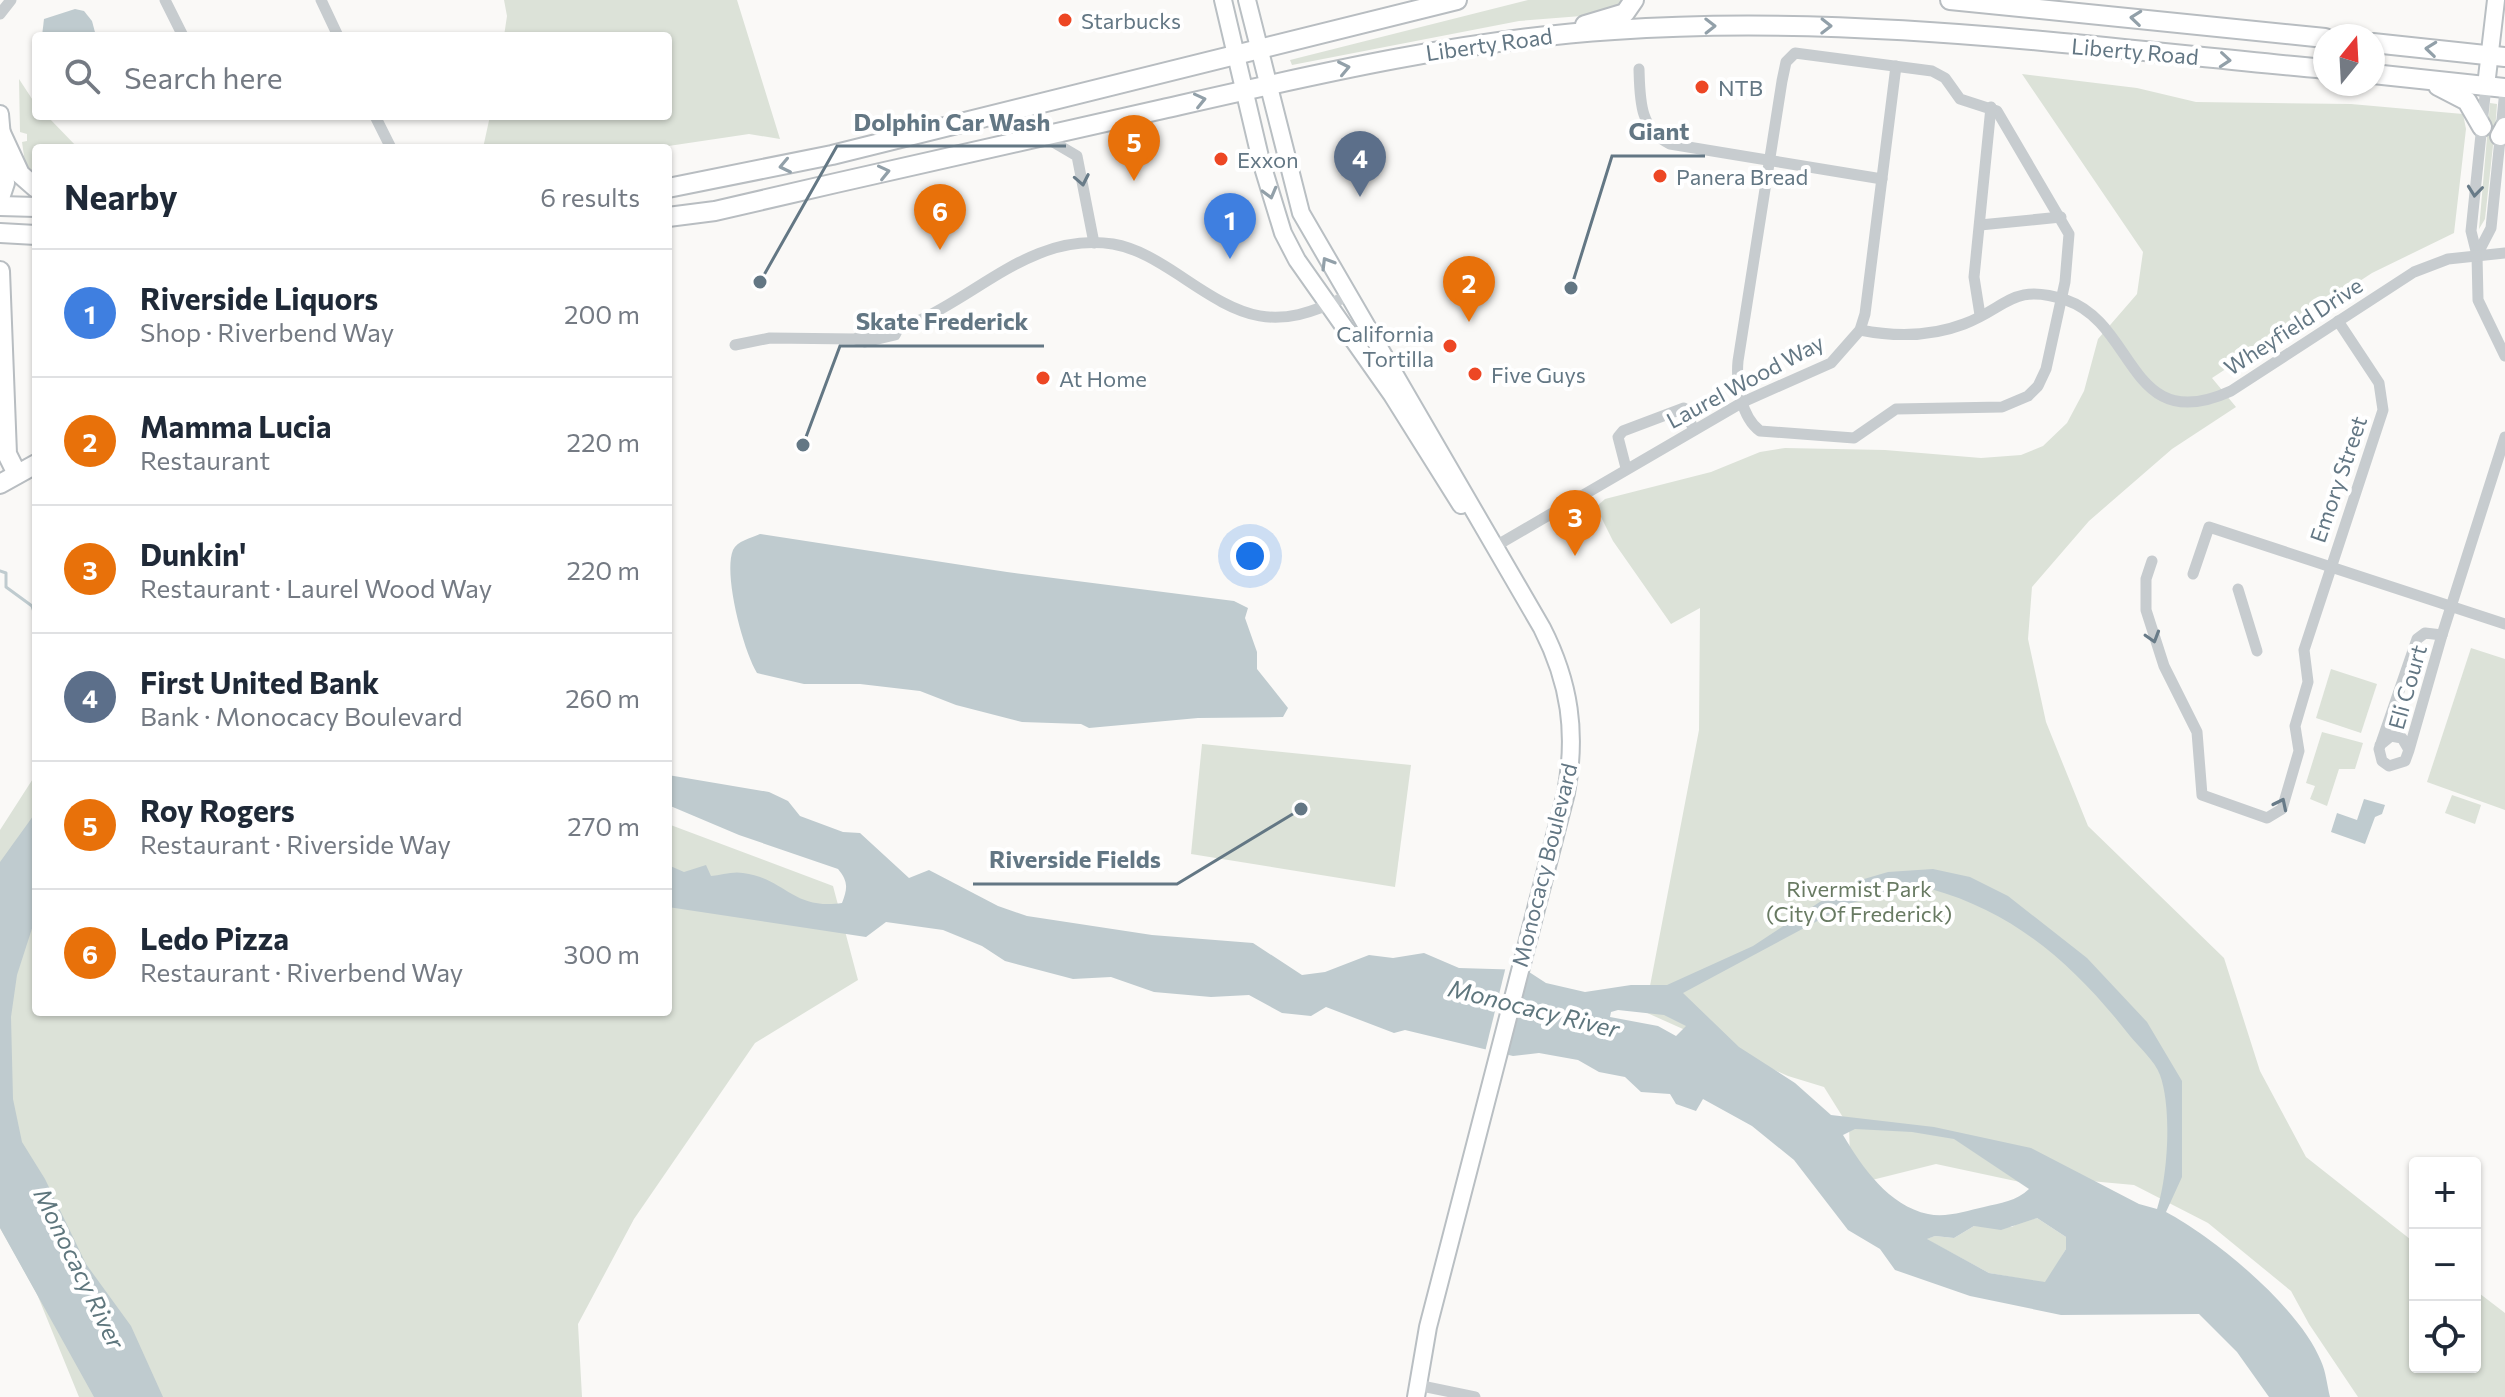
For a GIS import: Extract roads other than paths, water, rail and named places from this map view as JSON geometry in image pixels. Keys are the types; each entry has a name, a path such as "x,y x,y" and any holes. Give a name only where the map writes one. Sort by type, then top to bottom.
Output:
{"main road":[{"name":"Monocacy Boulevard","path":"1223,0 1277,219 1297,260 1392,395 1476,529 1490,540"},
{"name":"Monocacy Boulevard","path":"1247,0 1301,213 1347,296 1483,522 1490,540 1553,649 1569,698 1573,733 1570,769 1478,1128 1416,1391"},
{"name":"Liberty Road","path":"672,187 832,155 1457,0"},
{"path":"1572,33 1591,20 1625,13 1634,0"},
{"name":"Liberty Road","path":"1950,0 2313,37"},
{"path":"2385,75 2499,88 2496,0"},
{"name":"Liberty Road","path":"672,216 715,211 1244,90 1430,51 1572,33 1671,27 1863,28 2313,68"},
{"path":"2385,44 2497,56"},
{"path":"2429,80 2467,101 2482,127"},
{"path":"0,114 6,183 0,203 32,207"},
{"path":"1,133 20,174 32,184"},
{"path":"672,227 703,221 715,211"},
{"path":"0,233 32,235"},
{"path":"0,271 3,428 7,454 17,474"},
{"path":"0,484 32,466"}],"street":[{"path":"0,14 11,0"},
{"path":"165,0 181,32"},
{"path":"321,0 336,32"},
{"path":"1795,53 1938,73 1960,99 1991,107 1997,111 2069,234 2061,299 2046,369 2038,386 2014,404 2002,407 1896,409 1854,438 1760,431 1753,425 1743,402 1738,361 1784,70 1795,53"},
{"path":"1860,330 1896,66"},
{"path":"1639,69 1642,113 1646,123 1664,141 1769,162 1882,179"},
{"path":"2499,88 2482,127 2471,231 2477,255 2478,300 2505,356"},
{"path":"2477,255 2491,228 2503,132 2499,88"},
{"path":"1980,315 1974,292 1991,107"},
{"path":"377,120 389,144"},
{"path":"1042,136 1077,156 1094,243"},
{"path":"1980,225 2061,217"},
{"path":"735,345 770,338 856,339 865,332 893,325 899,327 916,322 1046,249 1094,243 1113,244 1143,254 1216,300 1246,312 1289,318 1309,315 1347,296"},
{"name":"Wheyfield Drive","path":"1860,330 1917,335 1954,327 2015,296 2045,295 2061,299 2094,317 2142,382 2171,400 2214,399 2231,391 2395,282 2429,265 2505,253"},
{"name":"Emory Street","path":"2152,561 2146,579 2146,610 2164,666 2197,732 2202,795 2267,818 2282,809 2299,751 2295,726 2308,682 2304,650 2384,400 2379,383 2338,321"},
{"name":"Laurel Wood Way","path":"1490,540 1743,402 1831,363 1860,330"},
{"path":"1626,468 1618,437 1623,431 1684,408 1694,430"},
{"name":"Eli Court","path":"2442,635 2425,633 2417,639 2380,745 2379,755 2389,766 2405,761 2409,750 2442,635 2450,606 2505,437"},
{"path":"2193,574 2209,527 2505,624"},
{"path":"2238,589 2257,651"},
{"name":"Eli Court","path":"2380,745 2386,738 2397,737 2409,750"},
{"path":"1416,1391 1475,1397"}],"water":[{"path":"75,9 84,11 92,21 95,32 42,32 44,19"},
{"path":"760,534 1007,572 1234,601 1248,608 1245,618 1257,652 1257,669 1288,708 1283,717 1198,718 1089,728 1081,724 1022,722 956,705 920,691 860,684 804,684 757,673 736,612 731,561 738,544"},
{"name":"Monocacy River","path":"672,776 769,792 788,801 800,816 843,832 860,833 909,878 929,870 998,906 1027,916 1152,935 1253,943 1302,975 1325,972 1369,955 1393,958 1424,953 1459,968 1526,970 1546,983 1585,992 1631,985 1667,985 1753,946 1847,884 1888,872 1933,869 1970,877 2008,896 2087,958 2147,1022 2182,1081 2182,1177 2166,1212 2208,1239 2276,1297 2310,1340 2321,1361 2330,1397 2269,1397 2237,1352 2199,1314 2061,1315 1970,1296 1895,1270 1880,1249 1848,1230 1794,1160 1752,1126 1703,1099 1696,1111 1676,1104 1670,1094 1641,1092 1625,1077 1599,1072 1578,1060 1539,1053 1513,1056 1405,1030 1394,1033 1326,1007 1311,1016 1282,1013 1249,995 1211,997 1154,992 1111,977 1073,979 1005,961 982,946 943,930 886,922 866,937 672,908 672,867 684,872 706,865 711,876 743,873 769,881 811,902 842,903 846,889 844,877 838,869 739,835 672,807","holes":["1931,889 1991,912 2042,946 2088,987 2151,1059 2164,1089 2167,1123 2166,1161 2157,1209 2139,1204 2031,1148 1934,1127 1831,1115 1795,1083 1739,1047 1683,993 1851,903 1899,891","1611,1012 1664,1015 1686,1026 1676,1036 1658,1026 1610,1017","1855,1129 1912,1132 1954,1139 2029,1189 2002,1203 1949,1215 1914,1210 1889,1194 1859,1160 1843,1135","2037,1218 2066,1237 2066,1249 2045,1282 1989,1273 1927,1239 1935,1236 1954,1238 1974,1226 2001,1230"]},
{"path":"2364,799 2385,805 2382,814 2375,817 2365,844 2331,832 2337,813 2357,820"},
{"name":"Monocacy River","path":"32,818 32,928 17,975 11,1017 13,1099 22,1142 45,1179 86,1264 131,1326 163,1397 94,1397 0,1228 0,862"}],"waterway":[{"path":"0,571 6,573 6,587 32,606"}],"place":[{"name":"Starbucks","path":"1065,20"},
{"name":"NTB","path":"1702,87"},
{"name":"Exxon","path":"1221,159"},
{"name":"Panera Bread","path":"1660,176"},
{"name":"Roy Rogers","path":"1134,181"},
{"name":"First United Bank","path":"1360,197"},
{"name":"Ledo Pizza","path":"940,250"},
{"name":"Riverside Liquors","path":"1230,259"},
{"name":"Dolphin Car Wash","path":"760,282"},
{"name":"Giant","path":"1571,288"},
{"name":"Mamma Lucia","path":"1469,322"},
{"name":"California Tortilla","path":"1450,346"},
{"name":"Five Guys","path":"1475,374"},
{"name":"At Home","path":"1043,378"},
{"name":"Skate Frederick","path":"803,445"},
{"name":"Dunkin'","path":"1575,556"},
{"name":"Riverside Fields","path":"1301,809"}],"park label":[{"name":"Rivermist Park (City Of Frederick)","path":"1859,900"}]}
